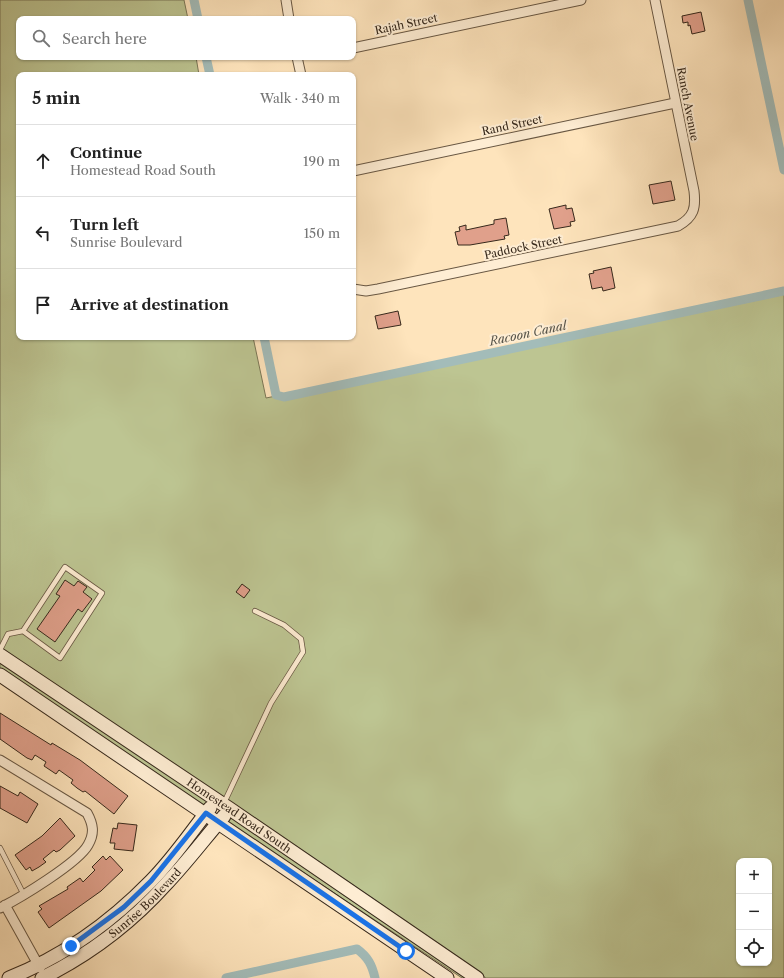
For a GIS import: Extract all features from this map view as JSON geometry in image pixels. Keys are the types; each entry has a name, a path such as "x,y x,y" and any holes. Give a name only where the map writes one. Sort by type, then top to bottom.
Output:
{"main road":[{"name":"Homestead Road South","path":"0,655 223,804 477,978"},
{"name":"Homestead Road South","path":"0,676 206,813 446,978"},
{"name":"Sunrise Boulevard","path":"9,978 71,946 124,907 162,869 206,813 223,804"},
{"name":"Sunrise Boulevard","path":"43,977 108,938 167,884 219,822 223,804"}],"street":[{"path":"286,0 289,16"},
{"name":"Rajah Street","path":"356,47 581,0"},
{"name":"Ranch Avenue","path":"655,0 694,191 695,203 693,214"},
{"path":"300,60 301,72"},
{"name":"Rand Street","path":"356,170 675,103"},
{"name":"Paddock Street","path":"356,289 366,291 378,289 678,226 687,221 693,214"},
{"path":"0,760 87,813 93,823 93,835 88,846 82,852 54,875 24,895 2,907 38,964 43,977"}],"lane":[{"path":"0,650 8,634 23,631 65,567 102,592 60,658 23,631"},
{"path":"223,804 271,703 302,652 301,639 284,625 255,611"},
{"path":"0,848 24,895"}],"green space":[{"path":"0,0 184,0 187,16 16,16 16,60 196,60 198,72 16,72 16,340 254,340 266,398 784,294 784,978 486,978 0,649"},
{"path":"0,661 209,801 205,807 0,670"},
{"path":"231,816 469,978 462,978 226,821"}],"building":[{"path":"701,12 705,31 692,34 690,25 688,26 688,22 683,23 682,16"},
{"path":"671,181 675,200 653,204 649,185"},
{"path":"566,205 566,209 572,208 575,221 570,222 571,226 554,229 549,209"},
{"path":"506,218 509,235 504,236 505,239 470,245 458,245 455,232 460,231 459,227 466,225 466,230 494,224 494,220"},
{"path":"611,267 615,288 603,291 602,287 592,289 589,274 594,273 593,271"},
{"path":"398,311 401,325 378,329 375,316"},
{"path":"65,580 74,586 78,581 87,587 83,592 92,599 82,612 78,609 55,642 37,629 60,596 56,594"},
{"path":"242,584 250,590 244,598 236,592"},
{"path":"0,713 51,745 52,743 80,760 128,796 114,814 85,791 83,792 77,788 71,783 73,780 59,770 56,774 44,766 46,762 35,755 32,760 27,758 0,739"},
{"path":"0,786 18,796 20,792 38,804 27,823 0,808"},
{"path":"60,818 75,836 60,850 56,852 54,850 43,859 46,862 39,867 32,871 30,867 26,870 15,855 42,836"},
{"path":"118,823 137,825 133,851 114,849 115,843 110,843 113,828 117,829"},
{"path":"103,856 106,860 110,856 123,870 101,891 49,928 38,912 42,909 39,906 68,889 67,887 80,878 83,882 95,870 92,867"}],"waterway":[{"path":"194,0 197,16"},
{"path":"748,0 784,170"},
{"path":"207,60 209,72"},
{"name":"Racoon Canal","path":"265,340 276,395 284,397 784,291"},
{"path":"226,978 357,949 369,962 375,978"}],"route":[{"path":"71,946 98,928 124,907 151,881 172,858 206,813 406,951"}]}
